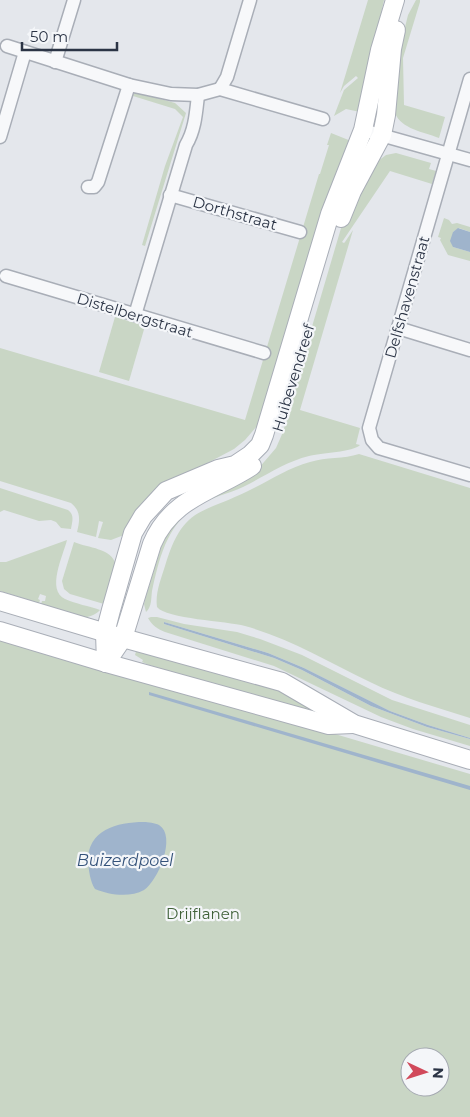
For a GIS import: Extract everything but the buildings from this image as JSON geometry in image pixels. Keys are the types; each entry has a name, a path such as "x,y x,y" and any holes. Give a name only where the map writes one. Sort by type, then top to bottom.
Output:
{"street":[{"path":"55,62 74,0"},
{"path":"220,89 227,77 250,0"},
{"name":"Huibevendreef","path":"106,662 105,632 126,553 133,533 143,516 166,491 218,469 235,465 250,455 260,445 269,424 330,214 363,130 380,50 395,0"},
{"name":"Huibevendreef","path":"106,662 123,638 157,531 172,513 188,501 239,475 258,462 274,441 341,216 382,135 386,115 392,49 404,0"},
{"path":"7,46 130,85 171,94 198,95 220,89 323,119"},
{"path":"0,137 25,52"},
{"name":"Delfshavenstraat","path":"470,79 369,428 372,440 379,448 470,475"},
{"path":"88,187 94,186 98,182 130,85"},
{"path":"135,315 170,195 186,145 191,136 195,122 198,95"},
{"path":"363,130 470,160"},
{"name":"Dorthstraat","path":"170,195 300,232"},
{"name":"Distelbergstraat","path":"6,276 264,354"},
{"path":"398,328 470,350"},
{"path":"0,601 123,638 282,682 354,724 470,760"},
{"path":"38,642 46,630 47,614"},
{"path":"0,631 329,725 354,724"}],"green space":[{"path":"368,0 384,0 360,112 346,109 334,116 344,90 358,78 356,76 344,86 340,93"},
{"path":"416,0 420,0 420,2 403,58 404,105 445,117 439,138 420,132 402,123 395,113 396,64 408,15"},
{"path":"135,92 175,103 186,113 145,246 142,245 165,166 183,117 175,109 133,96"},
{"path":"331,133 351,141 258,425 245,440 234,449 168,484 124,535 111,540 98,538 103,522 99,521 96,537 77,532 79,516 77,509 71,503 0,481 0,348 245,420 329,145 327,145"},
{"path":"396,153 431,163 429,169 436,171 432,184 390,171 342,242 345,242 353,230 300,410 360,428 356,444 360,445 344,451 309,456 292,462 243,487 197,506 178,522 171,532 161,555 150,605 146,612 144,604 164,538 182,512 258,469 276,448 283,432 344,218 378,161 386,155"},
{"path":"444,218 452,224 457,223 470,227 470,232 459,228 453,232 453,247 470,252 470,261 448,255 440,240 441,238 438,237"},
{"path":"115,317 145,326 129,381 99,372"},
{"path":"359,454 470,488 470,718 394,693 293,644 261,631 236,624 184,617 163,611 157,607 159,586 172,547 186,523 195,515 302,465 316,460"},
{"path":"0,488 68,510 72,516 71,529 61,528 56,522 51,520 39,521 4,510 0,512"},
{"path":"67,540 57,572 56,581 59,595 65,599 100,610 94,615 79,618 55,611 41,604 42,601 45,601 46,596 40,594 39,603 0,591 0,562 6,562"},
{"path":"74,542 99,549 114,559 116,565 104,604 70,594 64,589 62,581"},
{"path":"148,618 237,632 302,655 392,700 470,725 470,738 390,711 304,668 268,653 164,622 164,624 274,658 302,670 371,706 427,727 470,739 470,746 381,717 274,666 165,632 153,625"},
{"name":"Drijflanen","path":"0,635 470,774 470,1117 0,1117"},
{"path":"137,648 286,692 335,720 149,665 142,662 143,660 135,655"}],"water":[{"path":"458,228 470,232 470,252 453,247 450,241 453,232"},
{"path":"164,622 268,653 304,668 390,711 470,739 427,727 371,706 302,670 274,658 164,624"},
{"path":"149,692 470,786 470,790 149,695"},
{"name":"Buizerdpoel","path":"144,822 159,825 164,831 166,839 164,858 155,878 144,890 132,894 113,894 95,889 88,862 89,851 98,835 114,826"}]}
